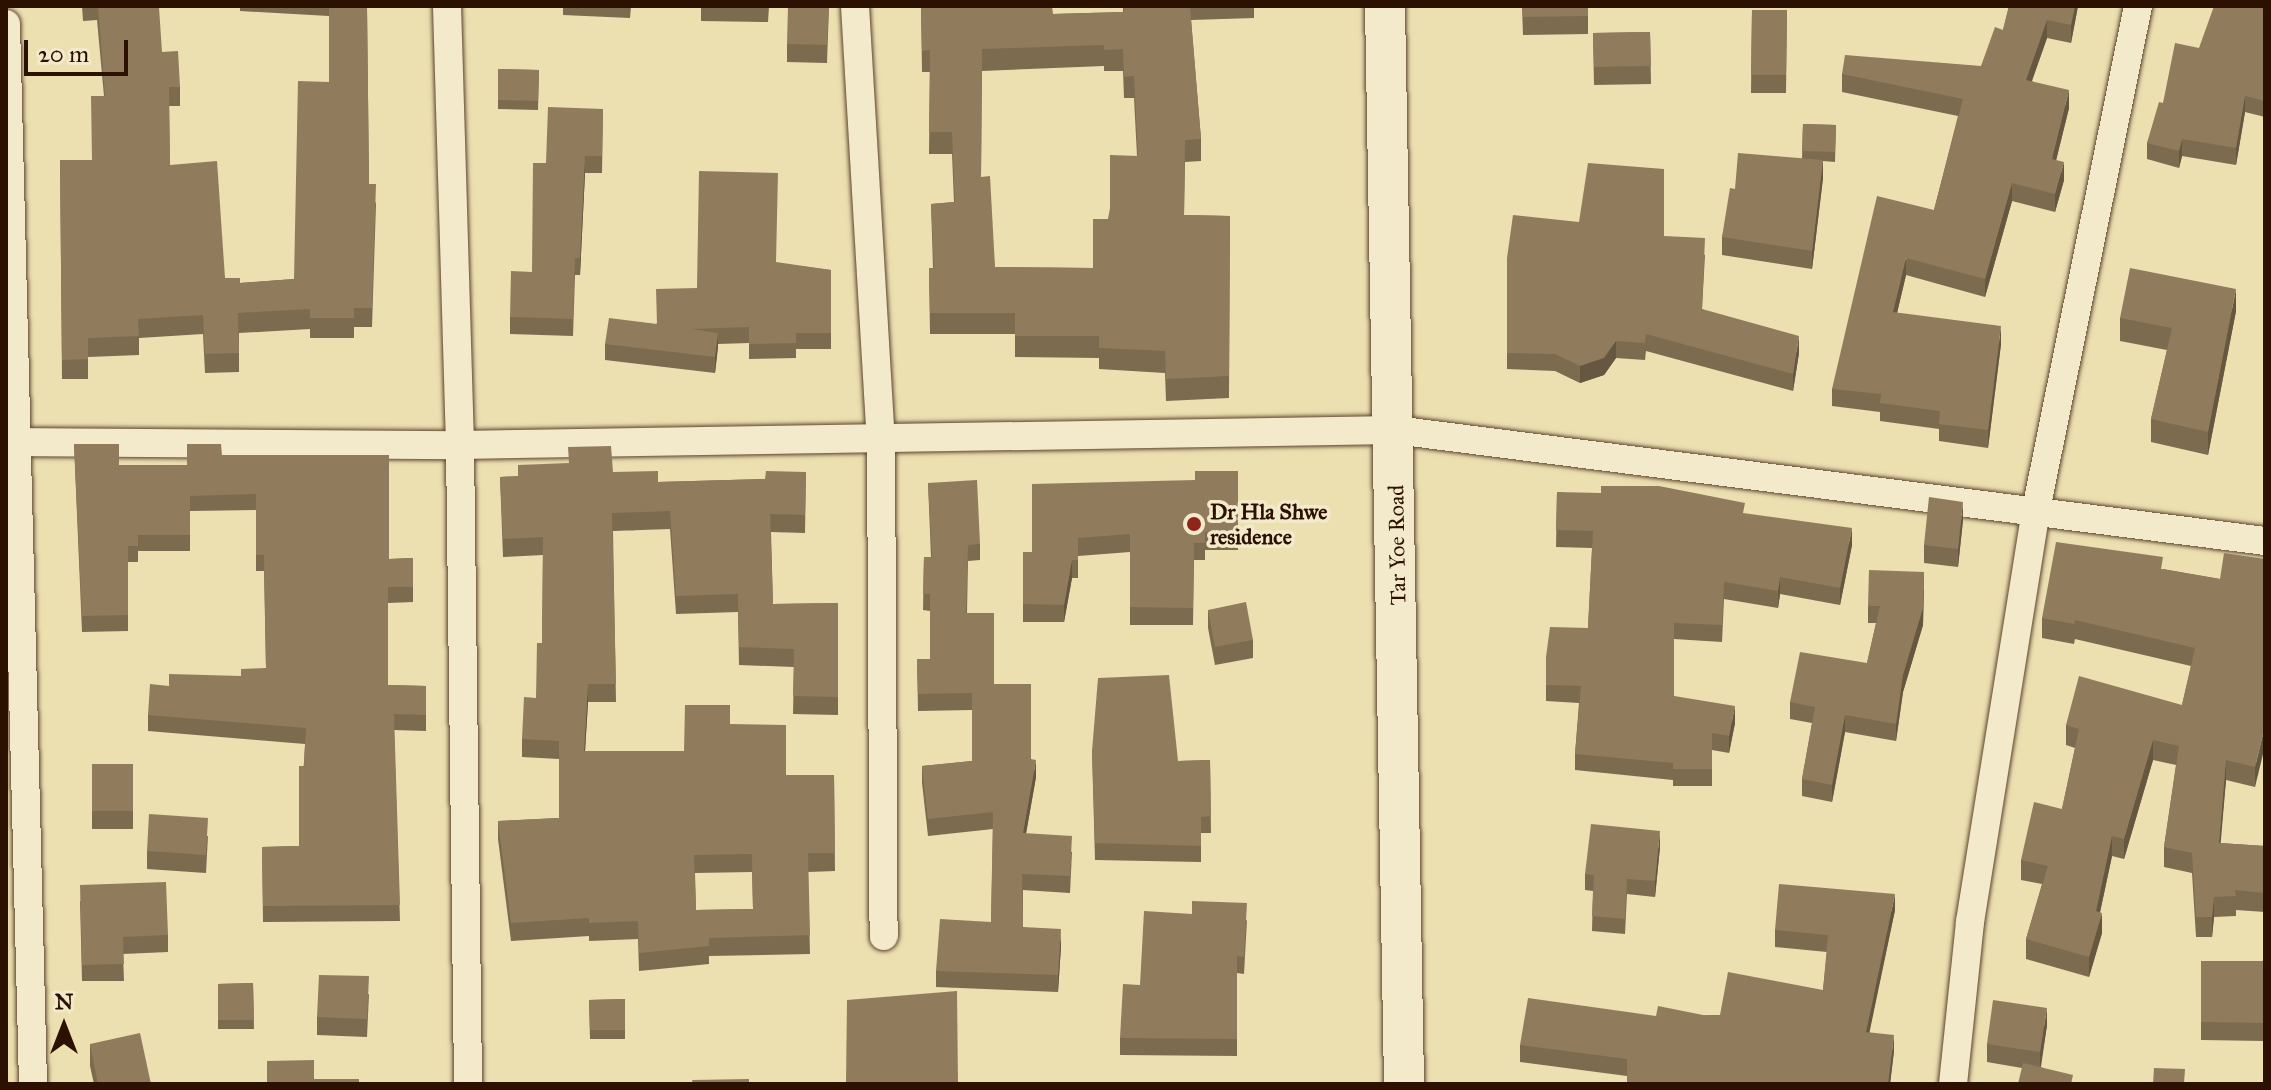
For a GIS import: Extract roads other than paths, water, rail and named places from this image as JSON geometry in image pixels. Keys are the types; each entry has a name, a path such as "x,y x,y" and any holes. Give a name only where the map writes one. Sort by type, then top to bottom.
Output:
{"main road":[{"name":"Tar Yoe Road","path":"1385,6 1395,430 1404,1084"}],"street":[{"path":"447,6 460,445 468,1084"},
{"path":"855,6 881,440 884,936"},
{"path":"1953,1084 1970,922 2036,510 2138,6"},
{"path":"6,24 10,442 33,1084"},
{"path":"10,442 460,445 1395,430 2265,541"}],"place":[{"name":"Dr Hla Shwe residence","path":"1194,524"}]}
